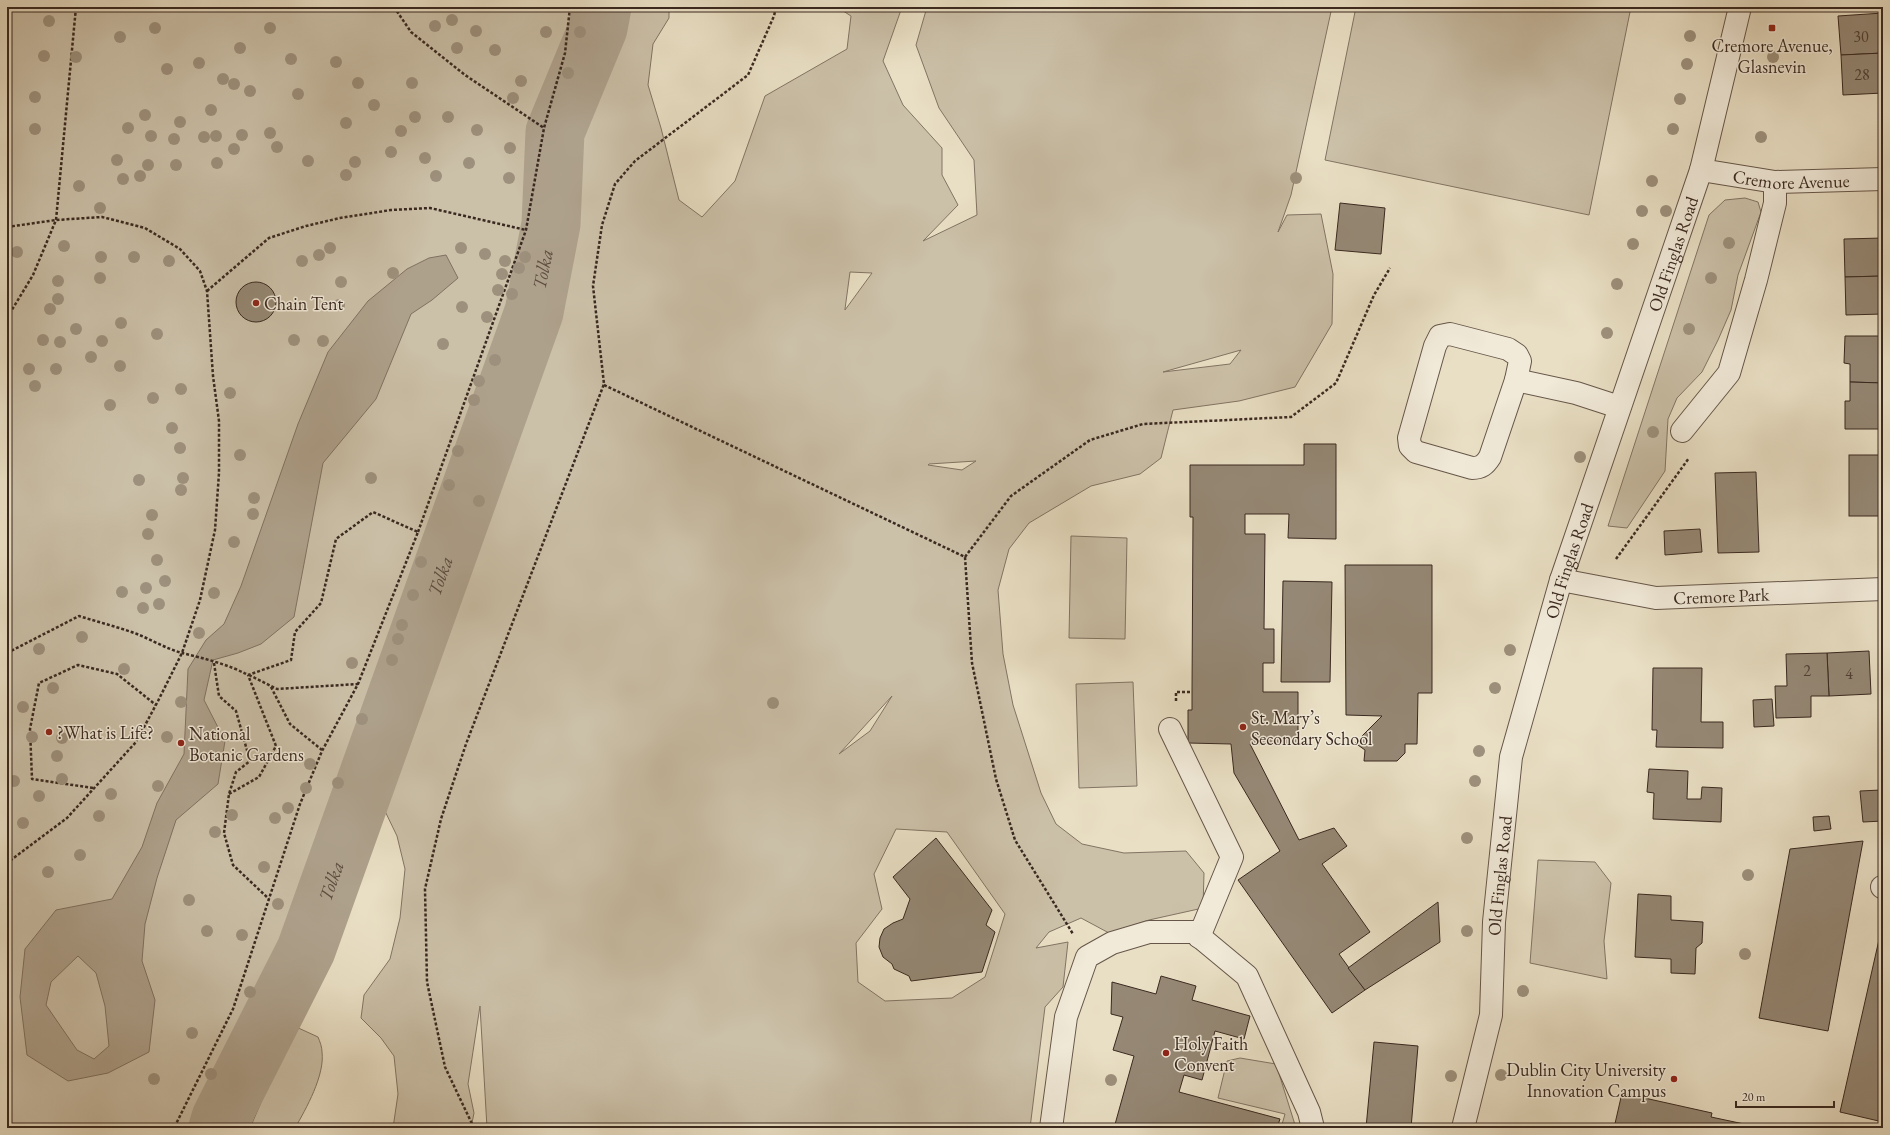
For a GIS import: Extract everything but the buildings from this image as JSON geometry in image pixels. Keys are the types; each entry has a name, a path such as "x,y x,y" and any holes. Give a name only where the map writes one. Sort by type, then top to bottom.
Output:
{"street":[{"name":"Old Finglas Road","path":"1463,1128 1491,1015 1494,922 1511,757 1561,580 1701,170 1740,7"},
{"name":"Cremore Avenue","path":"1701,170 1775,182 1883,179"},
{"path":"1682,431 1729,374 1756,280 1775,203 1775,182"},
{"path":"1450,334 1508,349 1517,354 1520,360 1516,380 1490,457 1485,464 1478,468 1472,468 1416,452 1410,446 1409,438 1435,346 1440,336 1450,334"},
{"path":"1516,380 1576,393 1619,407"},
{"name":"Cremore Park","path":"1561,580 1656,598 1883,589"},
{"path":"1170,729 1232,857 1199,937"},
{"path":"1051,1128 1066,1017 1087,957 1112,943 1149,932 1194,932 1247,976 1309,1112 1313,1128"}],"path":[{"path":"7,318 32,275 56,220 76,7"},
{"path":"394,7 411,32 465,75 544,128"},
{"path":"174,1128 178,1123 233,1009 300,804 322,750 358,684 418,532 526,230 544,128 565,53 570,7"},
{"path":"474,1128 445,1067 427,982 425,889 441,819 466,744 604,384 593,286 602,225 615,184 635,161 748,75 774,16 776,7"},
{"path":"207,291 269,238 306,226 340,218 391,210 430,208 526,230"},
{"path":"7,227 56,220 102,217 145,228 180,249 200,271 207,291 213,376 219,421 219,473 215,523 200,600 182,653 136,742 67,818 7,863"},
{"path":"1087,957 1015,840 996,779 972,663 965,557 1011,496 1090,440 1143,424 1291,417 1336,383 1374,295 1390,268"},
{"path":"604,384 965,557"},
{"path":"1616,559 1690,457 1682,431"},
{"path":"248,675 291,660 295,632 321,603 336,539 373,512 418,532"},
{"path":"7,653 79,616 137,634 182,653 193,654 238,669 277,689 358,684"},
{"path":"214,662 219,696 236,711 250,761 236,772 229,794 224,833 232,865 269,899"},
{"path":"93,788 32,778 30,729 39,683 78,665 117,674 156,705"},
{"path":"229,794 260,777 276,746 248,675"},
{"path":"271,687 290,724 322,750"},
{"path":"1177,705 1176,692 1192,692"}],"shaded area":[{"name":"National Botanic Gardens","path":"7,7 586,7 529,137 531,244 511,305 506,401 451,481 420,548 289,937 198,1128 7,1128"},
{"path":"628,7 669,7 669,18 653,44 648,85 661,128 679,200 702,217 735,181 765,96 847,49 851,16 837,7 902,7 883,61 903,105 942,148 942,175 958,205 923,241 977,215 974,160 939,108 916,45 927,7 1332,7 1291,195 1278,232 1287,215 1321,214 1333,274 1332,324 1295,387 1239,401 1173,410 1161,458 1140,474 1091,486 1029,523 1009,549 998,590 1003,654 1013,705 1041,793 1056,824 1082,844 1124,853 1186,851 1204,873 1203,908 1149,920 1109,933 1081,918 1049,932 1036,948 1068,942 1063,987 1045,1007 1030,1128 487,1128 480,1006 468,1084 474,1113 471,1128 393,1128 398,1094 394,1056 381,1038 361,1018 364,995 390,959 400,918 405,869 397,836 383,807 532,377 571,244 578,171 589,98 626,16","holes":["850,272 872,273 845,310","1241,350 1230,364 1163,372","976,461 962,470 928,465","892,696 870,731 839,754","896,829 947,832 1005,914 985,977 952,998 885,1001 858,982 856,943 882,909 874,874"]},
{"path":"1356,7 1631,7 1589,215 1325,160"},
{"path":"1745,198 1758,202 1761,212 1738,275 1731,310 1718,340 1702,372 1677,398 1668,419 1665,471 1627,528 1608,526 1709,215 1725,200"},
{"path":"446,255 458,278 432,300 411,314 376,399 323,463 294,617 261,644 238,653 213,660 204,700 225,741 218,784 176,820 157,878 145,924 142,961 155,1000 149,1052 108,1073 68,1081 27,1055 20,997 25,949 56,910 112,899 142,847 157,803 184,754 188,669 206,640 224,624 241,586 298,424 328,352 368,301 407,269 429,258","holes":["78,956 96,973 105,1006 109,1046 94,1059 77,1050 46,1005 51,982"]},
{"path":"1071,536 1127,538 1125,639 1069,638"},
{"path":"1133,682 1137,786 1079,788 1076,684"},
{"path":"1538,860 1595,862 1611,883 1604,941 1607,979 1530,963"},
{"path":"294,1026 318,1037 321,1044 321,1071 314,1092 295,1128 250,1128"},
{"path":"1240,1058 1276,1064 1296,1128 1281,1128 1285,1114 1218,1098 1227,1061"}],"waterway":[{"name":"Tolka","path":"218,1128 221,1118 306,950 534,312 551,224 555,132 598,28 602,7"}],"place":[{"name":"Cremore Avenue, Glasnevin","path":"1772,28"},
{"name":"Chain Tent","path":"256,303"},
{"name":"St. Mary’s Secondary School","path":"1243,727"},
{"name":"?What is Life?","path":"49,732"},
{"name":"National Botanic Gardens","path":"181,743"},
{"name":"Holy Faith Convent","path":"1166,1053"},
{"name":"Dublin City University Innovation Campus","path":"1674,1079"}]}
